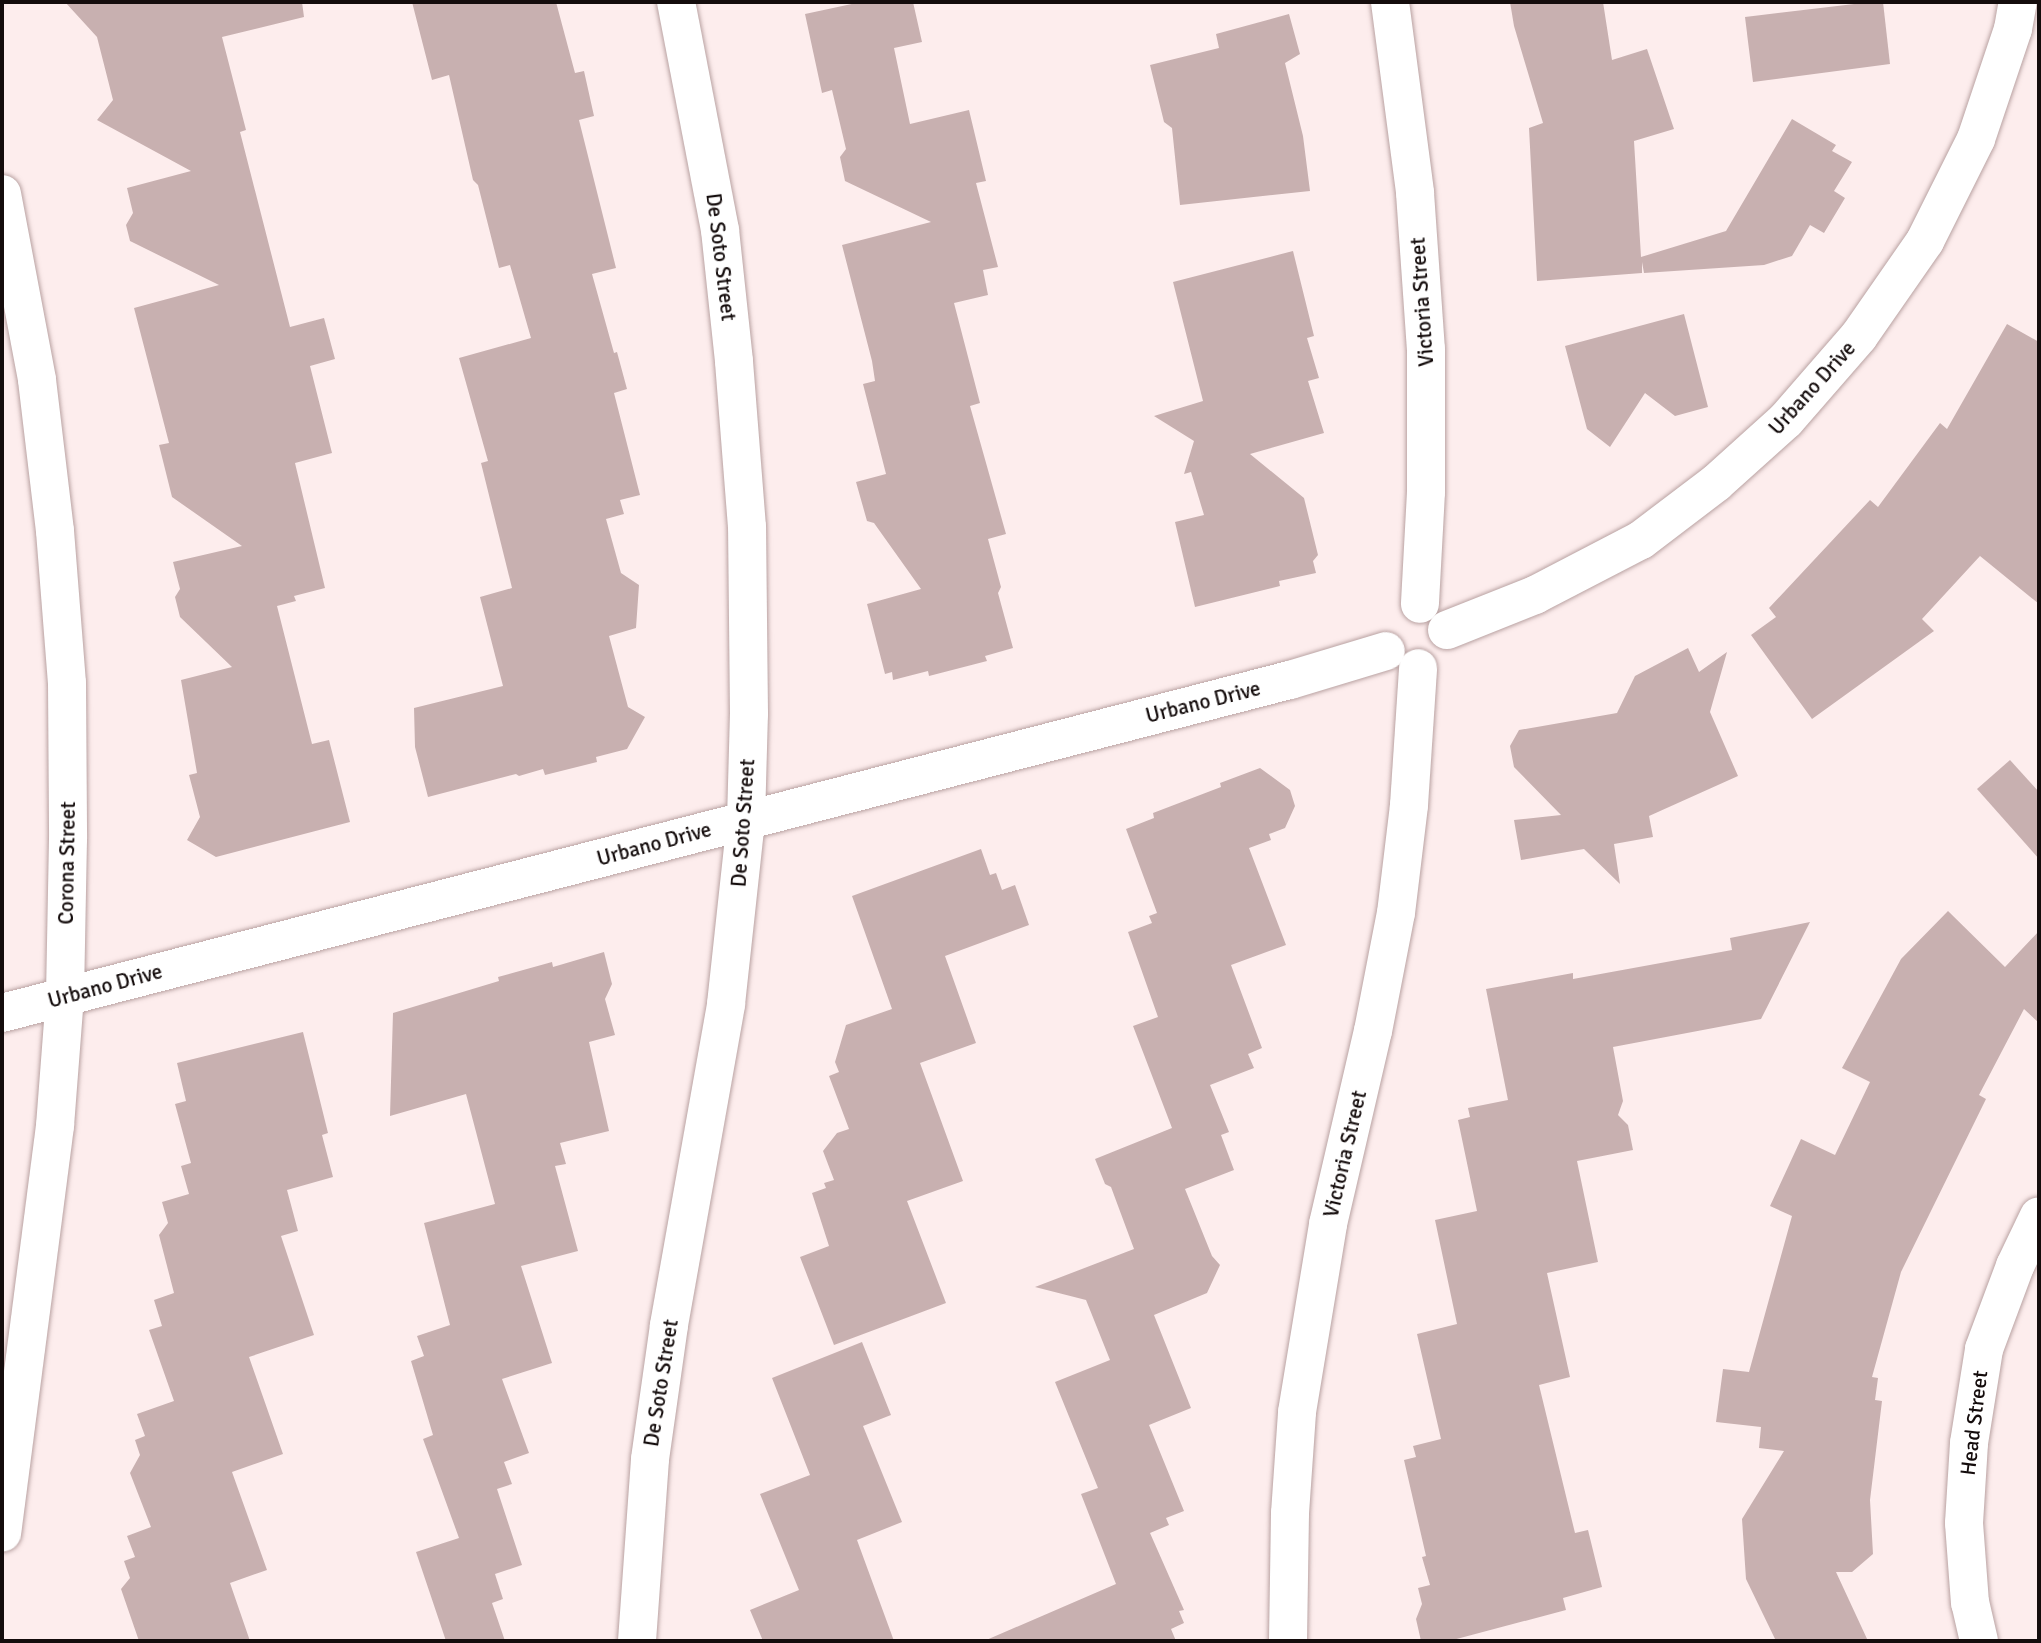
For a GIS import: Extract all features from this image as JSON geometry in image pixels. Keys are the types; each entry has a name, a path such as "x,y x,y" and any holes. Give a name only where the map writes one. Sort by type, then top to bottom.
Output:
{"street":[{"name":"De Soto Street","path":"637,1641 650,1459 669,1325 726,1004 746,820 749,714 747,527 734,361 720,230 676,2"},
{"name":"Victoria Street","path":"1390,2 1415,193 1426,349 1426,492 1433,617"},
{"name":"Urbano Drive","path":"2,1013 1277,683 1402,660 1387,638 1393,624 1535,595 1641,540 1716,483 1786,420 1859,335 1925,241 1976,139 2012,29 2018,2"},
{"name":"Corona Street","path":"2,194 37,380 55,531 67,683 65,996 55,1126 2,1533"},
{"path":"1402,660 1437,653 1433,617"},
{"name":"Victoria Street","path":"1288,1641 1290,1513 1297,1412 1328,1224 1373,1031 1396,913 1409,805 1402,660"},
{"name":"Head Street","path":"1979,1641 1970,1603 1964,1523 1969,1443 1984,1349 2015,1266 2039,1216"}],"building":[{"path":"65,2 302,2 304,17 222,37 246,130 240,132 290,327 324,318 335,359 310,366 332,453 295,463 325,588 294,596 296,601 277,606 312,744 329,740 350,822 216,857 187,840 200,817 189,775 197,773 181,680 232,667 180,617 175,597 180,589 173,562 242,546 172,497 159,445 169,443 134,308 219,285 130,241 126,225 133,213 127,188 191,171 97,120 113,100 97,37"},
{"path":"412,2 556,2 575,73 584,71 594,116 579,120 616,268 592,274 627,389 614,393 640,495 620,500 624,514 606,519 621,573 639,585 636,628 609,636 628,707 645,717 627,749 596,757 597,762 545,775 543,769 519,776 516,774 428,797 415,747 414,708 503,686 480,597 512,588 481,463 488,461 459,358 531,338 510,265 499,268 478,185 473,180 449,75 432,80"},
{"path":"861,2 913,2 922,42 894,48 910,124 969,110 986,181 976,183 998,267 983,270 988,295 954,303 980,403 970,406 1006,534 988,539 1001,587 998,593 1013,648 985,656 987,661 929,676 928,671 893,680 892,672 885,674 867,604 921,589 874,523 867,521 856,482 886,474 863,384 875,381 872,361 842,245 931,222 845,181 840,157 846,149 832,90 822,93 805,14"},
{"path":"1510,2 1603,2 1612,60 1647,49 1674,129 1634,141 1641,257 1726,231 1792,119 1836,145 1832,151 1852,162 1834,191 1845,198 1824,233 1810,225 1792,256 1764,265 1644,273 1642,262 1642,273 1537,281 1529,128 1543,123 1514,26"},
{"path":"1883,2 1890,64 1753,82 1745,17"},
{"path":"1289,14 1300,54 1285,63 1303,136 1310,191 1180,205 1172,128 1164,122 1150,65 1219,48 1216,34"},
{"path":"1293,251 1314,336 1307,338 1319,378 1308,381 1324,433 1250,454 1304,498 1318,555 1313,561 1316,573 1279,581 1280,586 1195,607 1175,522 1204,515 1191,472 1184,474 1194,441 1154,416 1203,401 1173,282"},
{"path":"1684,314 1708,407 1675,416 1645,393 1610,447 1587,429 1565,346"},
{"path":"2007,324 2039,342 2039,604 1980,556 1922,619 1934,631 1812,719 1751,635 1776,617 1769,608 1870,500 1878,507 1940,423 1947,429"},
{"path":"1688,648 1699,672 1727,652 1710,712 1738,776 1649,816 1653,837 1614,844 1620,884 1584,849 1521,860 1514,820 1561,815 1514,767 1510,746 1519,730 1617,713 1635,676"},
{"path":"2010,760 2039,792 2039,859 1977,789"},
{"path":"1260,768 1290,790 1295,806 1285,828 1269,834 1271,840 1249,848 1286,945 1231,965 1262,1048 1248,1054 1254,1068 1210,1085 1229,1132 1221,1135 1234,1170 1185,1189 1212,1256 1220,1265 1207,1293 1154,1315 1191,1408 1149,1425 1184,1511 1166,1518 1169,1525 1150,1533 1184,1610 1179,1611 1184,1623 1171,1629 1176,1641 984,1641 1116,1584 1081,1494 1098,1488 1055,1382 1110,1360 1086,1300 1035,1287 1134,1249 1111,1187 1105,1184 1095,1159 1172,1128 1133,1026 1158,1017 1128,932 1152,923 1149,916 1157,913 1126,829 1154,818 1153,813 1221,787 1220,783"},
{"path":"981,849 990,875 996,873 1002,890 1015,885 1029,925 945,956 976,1043 920,1063 963,1181 907,1201 946,1303 834,1345 800,1257 829,1246 812,1193 826,1188 824,1183 834,1180 823,1151 837,1133 849,1129 829,1076 839,1072 835,1062 846,1025 892,1009 852,896"},
{"path":"1948,911 2005,967 2039,931 2039,1023 2024,1009 1979,1095 1986,1099 1901,1272 1872,1377 1878,1378 1875,1400 1882,1401 1870,1500 1873,1554 1852,1572 1836,1572 1868,1641 1776,1641 1746,1579 1742,1519 1784,1451 1759,1448 1761,1427 1716,1422 1723,1369 1749,1372 1792,1216 1770,1206 1801,1139 1835,1155 1870,1082 1842,1068 1901,959"},
{"path":"1810,922 1761,1019 1613,1047 1623,1101 1618,1115 1628,1125 1633,1150 1577,1161 1598,1262 1547,1273 1570,1377 1539,1385 1575,1533 1588,1530 1602,1587 1563,1598 1566,1610 1449,1641 1421,1641 1416,1619 1422,1604 1418,1588 1430,1585 1422,1557 1426,1556 1404,1460 1416,1457 1413,1446 1441,1439 1417,1334 1457,1324 1435,1220 1477,1211 1458,1120 1470,1117 1468,1108 1508,1100 1486,989 1573,973 1573,979 1732,950 1730,938"},
{"path":"604,952 612,984 605,999 615,1035 589,1042 609,1131 560,1143 566,1164 555,1166 578,1251 521,1266 552,1363 502,1379 529,1453 504,1462 512,1484 497,1489 522,1565 495,1574 503,1599 492,1603 505,1641 446,1641 416,1552 459,1538 423,1439 433,1435 411,1361 424,1356 417,1336 450,1325 424,1223 495,1204 466,1094 390,1116 393,1013 499,981 498,977 552,962 553,967"},
{"path":"303,1032 328,1133 322,1135 333,1177 287,1190 298,1231 281,1236 314,1335 249,1357 283,1454 232,1472 267,1570 230,1583 250,1641 139,1641 121,1589 130,1578 124,1561 135,1557 127,1536 151,1527 130,1473 140,1455 135,1440 145,1436 137,1414 174,1401 149,1330 162,1326 154,1300 174,1293 159,1235 168,1223 162,1202 189,1194 181,1166 191,1163 175,1104 186,1101 177,1063"},
{"path":"862,1342 891,1415 863,1426 902,1522 857,1540 894,1641 763,1641 750,1610 799,1590 760,1494 810,1475 772,1378"}]}
